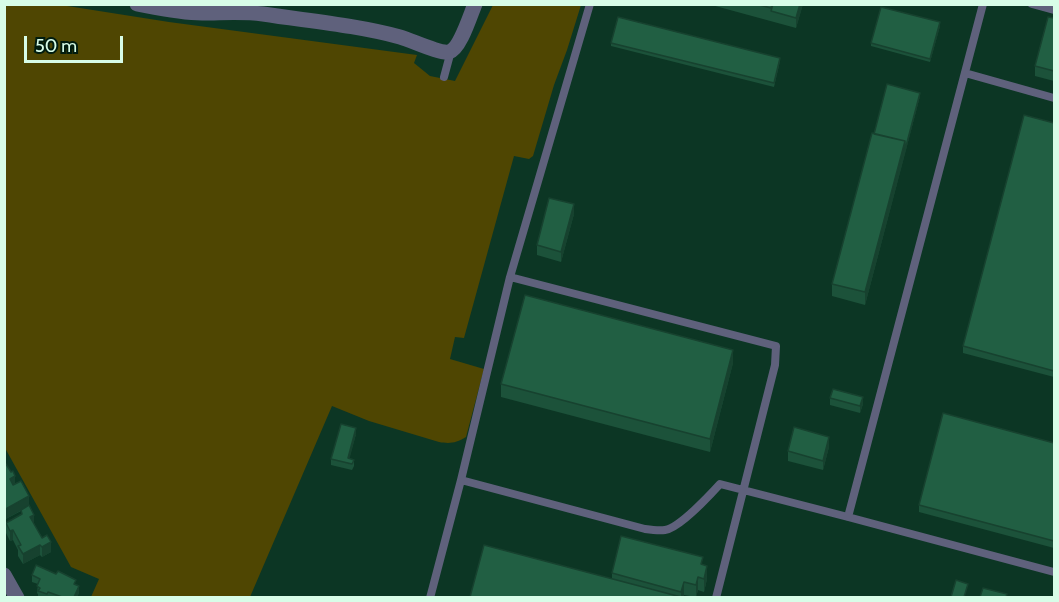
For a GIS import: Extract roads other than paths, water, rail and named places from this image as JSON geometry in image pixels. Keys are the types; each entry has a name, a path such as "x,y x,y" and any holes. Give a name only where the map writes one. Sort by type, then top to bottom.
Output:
{"street":[{"path":"137,4 177,12 251,12 382,33 442,52 451,51 457,46 475,4"},
{"path":"4,575 17,597"}],"lane":[{"path":"430,597 510,277 590,4"},
{"path":"848,517 983,4"},
{"path":"1032,4 1054,10"},
{"path":"444,77 451,51"},
{"path":"965,73 1054,98"},
{"path":"510,277 776,346 775,365 716,597"},
{"path":"461,480 656,530 667,530 684,519 720,484 1054,572"}]}
